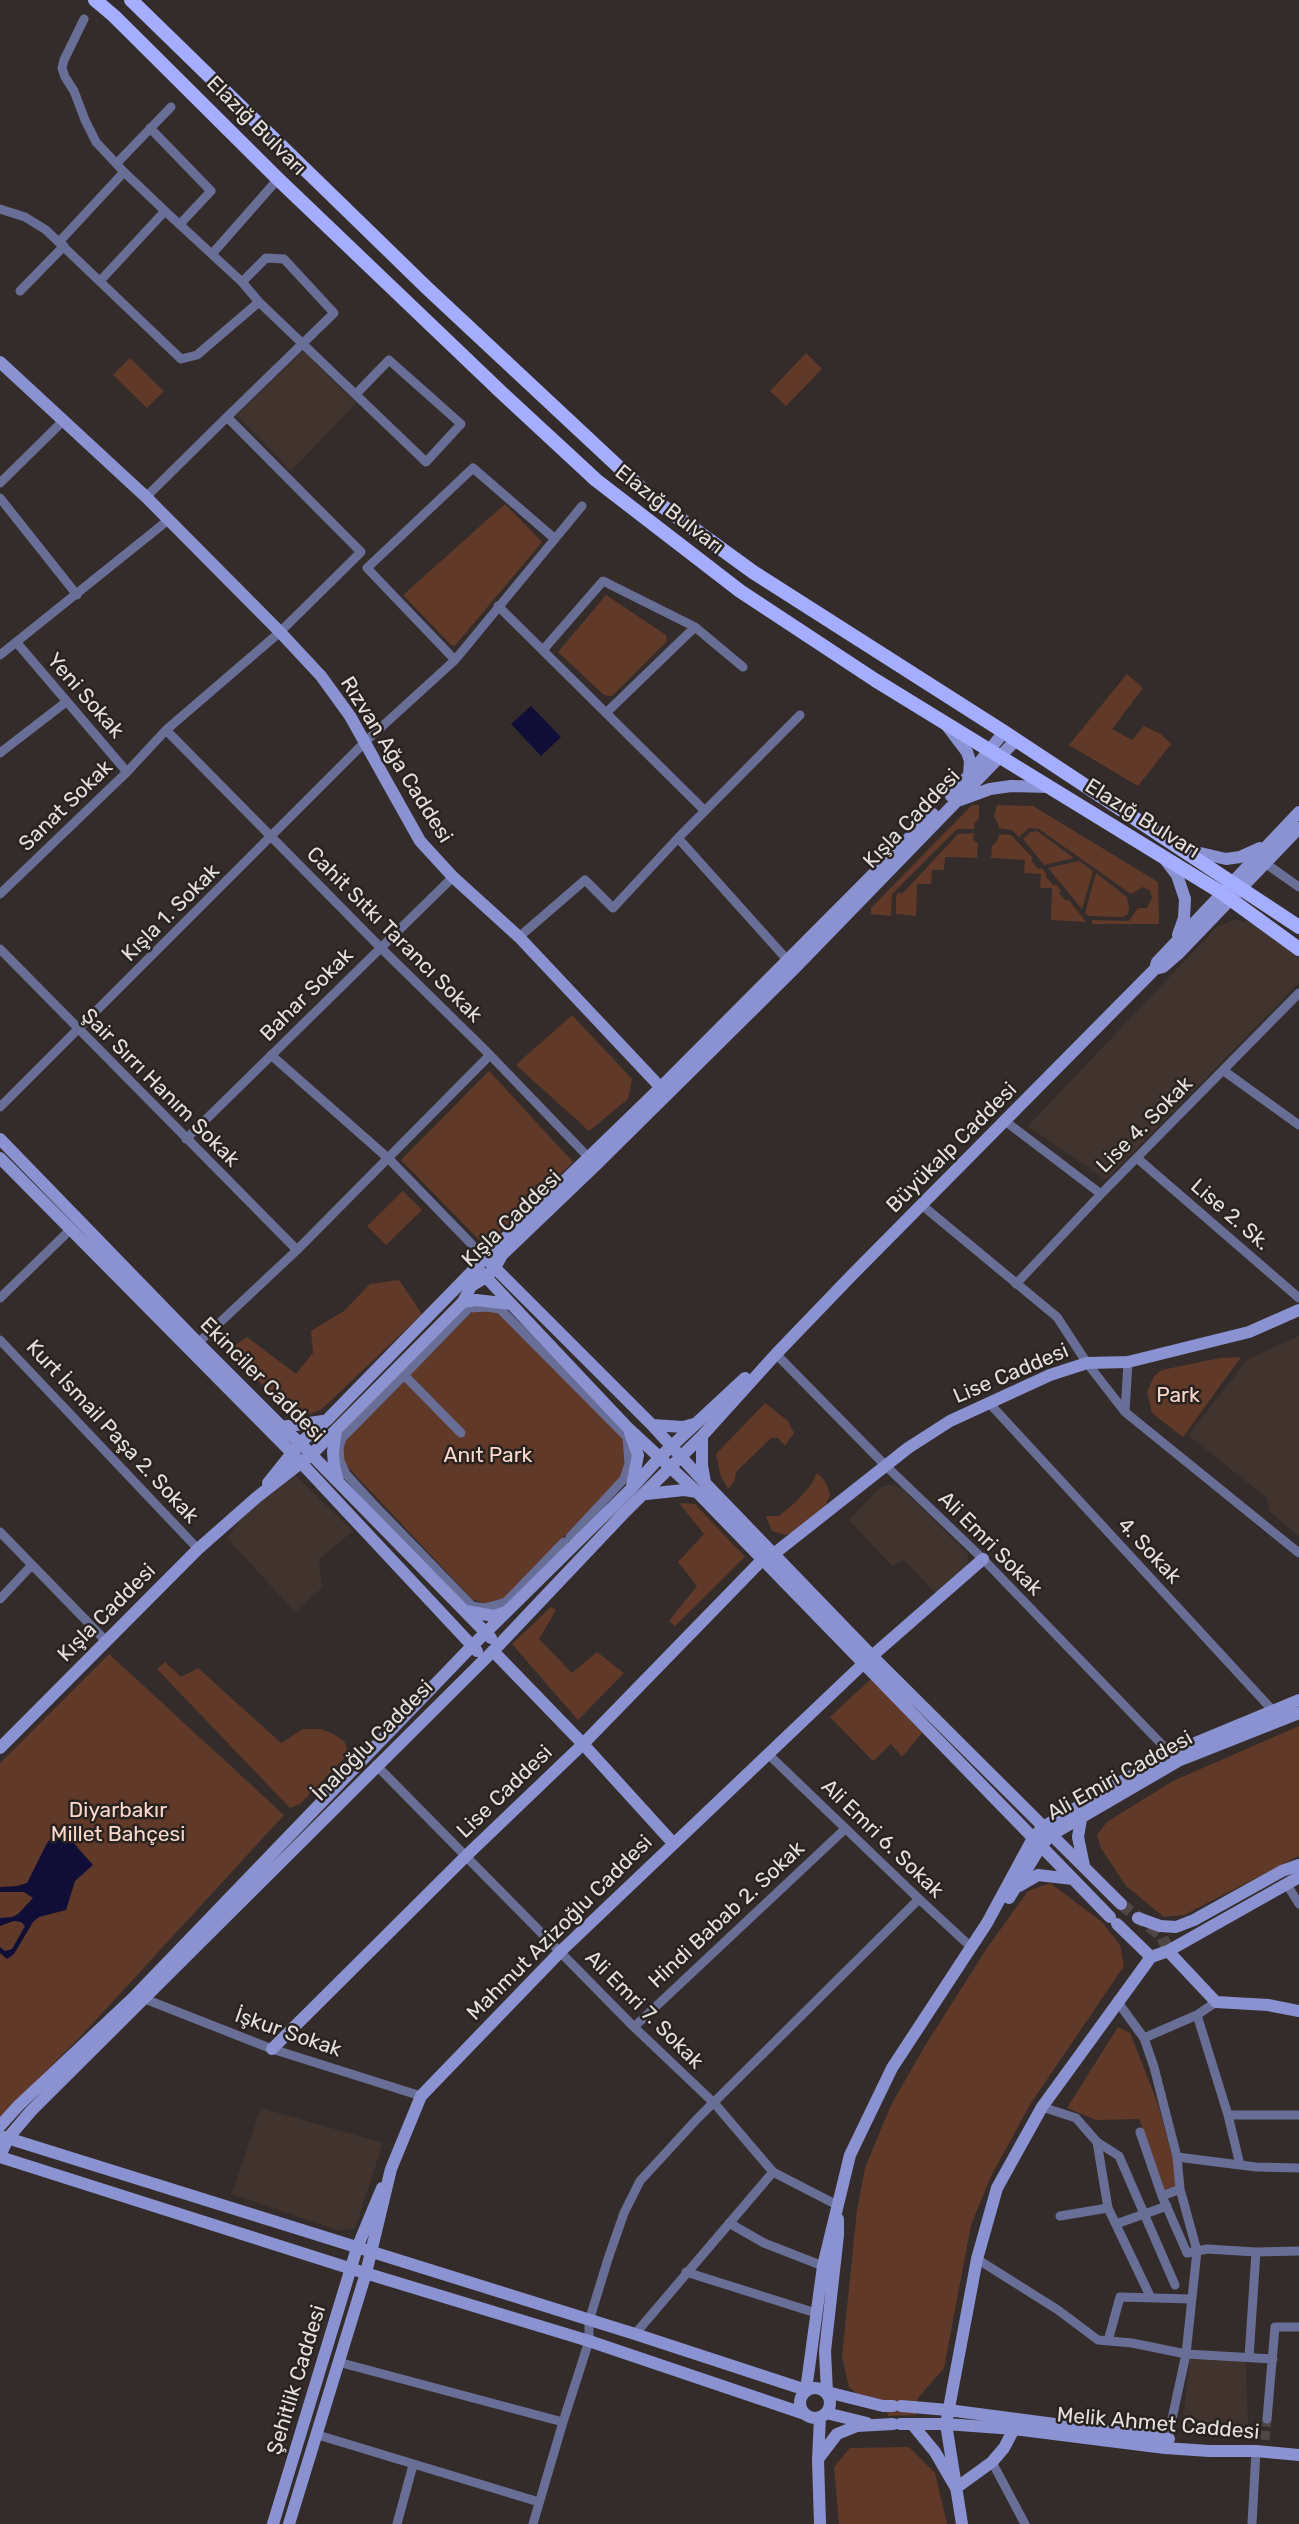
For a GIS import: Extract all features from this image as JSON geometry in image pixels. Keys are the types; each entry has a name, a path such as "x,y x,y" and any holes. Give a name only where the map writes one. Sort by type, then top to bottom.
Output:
{"main road":[{"name":"Elazığ Bulvarı","path":"95,0 278,179 596,480 740,591 943,721 1226,896 1299,949"},
{"name":"Elazığ Bulvarı","path":"131,0 427,288 654,500 753,572 1010,736 1299,928"}],"street":[{"path":"85,19 62,68 96,142 426,462 461,424 390,360 356,394"},
{"path":"117,163 171,107"},
{"path":"150,128 211,191 180,224"},
{"path":"20,291 124,172"},
{"path":"212,254 278,179"},
{"path":"0,209 25,217 46,230 181,359 197,355 259,302"},
{"path":"100,281 165,211"},
{"path":"146,497 334,313 284,259 266,258 242,282"},
{"name":"Rızvan Ağa Caddesi","path":"0,362 146,497 321,677 366,741 389,789 420,841 453,877 519,937 663,1091"},
{"name":"Sanat Sokak","path":"0,894 127,772 166,730 280,632 361,552 227,417"},
{"path":"0,484 62,422"},
{"path":"455,660 367,568 473,468 555,538"},
{"path":"0,498 77,594"},
{"name":"Kışla 1. Sokak","path":"0,1107 366,741 455,660 582,506"},
{"path":"0,655 167,521"},
{"path":"543,650 603,581 695,627 743,667"},
{"path":"498,606 704,810"},
{"path":"607,712 695,627"},
{"name":"Yeni Sokak","path":"18,643 127,772"},
{"path":"0,753 66,702"},
{"path":"519,937 585,880 614,908 704,810 800,715"},
{"path":"943,721 968,752 969,775"},
{"name":"Cahit Sıtkı Tarancı Sokak","path":"166,730 592,1161"},
{"name":"Kışla Caddesi","path":"0,1748 198,1549 257,1497 306,1460 331,1425 463,1302 471,1286 486,1268 957,801 1010,736"},
{"path":"678,838 791,964 969,775 994,753"},
{"path":"957,801 990,789 1011,786 1049,787"},
{"path":"1238,885 1272,841 1299,812"},
{"path":"1238,885 1265,863 1299,828"},
{"path":"1183,849 1216,857 1234,858 1247,855 1272,841"},
{"path":"1161,855 1177,876 1185,899 1184,918 1173,944"},
{"path":"1265,863 1299,887"},
{"name":"Bahar Sokak","path":"186,1139 453,877"},
{"name":"Büyükalp Caddesi","path":"1155,970 1157,962 1173,944 1238,885"},
{"name":"Büyükalp Caddesi","path":"776,1354 1155,970 1163,967 1178,954 1226,896"},
{"name":"Şair Sırrı Hanım Sokak","path":"0,949 297,1250"},
{"name":"Lise 4. Sokak","path":"1016,1284 1299,993"},
{"path":"271,1055 389,1159 486,1268 652,1425 676,1451 701,1488 762,1560 1121,1904"},
{"path":"198,1343 297,1250 490,1055"},
{"path":"1224,1071 1299,1125"},
{"path":"1005,1121 1101,1194"},
{"name":"Ekinciler Caddesi","path":"0,1139 282,1427 296,1448"},
{"name":"Ekinciler Caddesi","path":"0,1158 296,1448 471,1646 492,1651"},
{"name":"Lise 2. Sk.","path":"1137,1158 1299,1298"},
{"path":"923,1206 1057,1317 1087,1363 1125,1412 1299,1553"},
{"path":"0,1298 71,1229"},
{"path":"486,1268 511,1304 628,1429 670,1468 701,1488 775,1553 868,1660 1037,1842 1151,1957"},
{"path":"257,1497 296,1448 331,1425 486,1268"},
{"path":"463,1302 476,1300 511,1304"},
{"path":"469,1308 500,1309 627,1437 630,1446 629,1464 624,1479 506,1602 485,1608 472,1606 346,1475 340,1461 339,1448 342,1438 404,1375 469,1308"},
{"name":"Lise Caddesi","path":"775,1553 908,1448 950,1421 1050,1375 1087,1363 1128,1362 1249,1332 1299,1310"},
{"name":"Kurt İsmail Paşa 2. Sokak","path":"0,1339 198,1549"},
{"path":"676,1451 698,1422 735,1386 776,1354"},
{"name":"İnaloğlu Caddesi","path":"0,2126 135,1996 471,1646 631,1489 660,1457 702,1436 776,1354"},
{"name":"Ali Emri Sokak","path":"776,1354 886,1466 983,1559 1175,1757"},
{"path":"1125,1412 1128,1362"},
{"path":"404,1375 461,1433"},
{"name":"4. Sokak","path":"990,1404 1278,1715"},
{"path":"652,1425 683,1427 698,1422"},
{"path":"282,1427 331,1425"},
{"path":"331,1425 334,1466 340,1485"},
{"path":"628,1429 638,1455 631,1489"},
{"path":"701,1488 702,1436"},
{"name":"İnaloğlu Caddesi","path":"0,2157 4,2137 492,1651 670,1468 676,1451"},
{"name":"Ekinciler Caddesi","path":"306,1460 340,1485 486,1633 492,1651 583,1744 673,1843"},
{"path":"645,1494 701,1488"},
{"path":"0,1532 107,1642"},
{"name":"Mahmut Azizoğlu Caddesi","path":"366,2273 391,2169 421,2096 561,1951 673,1843 868,1660 983,1559"},
{"name":"Lise Caddesi","path":"272,2049 583,1744 762,1560"},
{"path":"0,1598 31,1566"},
{"path":"464,1611 494,1616 507,1612"},
{"path":"1278,1715 1299,1700"},
{"name":"Ali Emiri Caddesi","path":"1037,1842 1047,1831 1081,1819 1175,1757 1278,1715 1299,1713"},
{"name":"Ali Emri 6. Sokak","path":"769,1755 971,1947"},
{"path":"1047,1831 1175,1757"},
{"name":"Ali Emri 7. Sokak","path":"376,1765 634,2027 715,2104 773,2172 837,2205"},
{"path":"1081,1819 1078,1837 1085,1870"},
{"name":"Hindi Babab 2. Sokak","path":"634,2027 845,1829"},
{"path":"987,1923 998,1915 1037,1842"},
{"path":"805,2414 799,2402 806,2390 823,2266 850,2155 869,2112 904,2049 1037,1842"},
{"path":"1138,1918 1160,1926 1176,1927 1194,1920 1282,1871 1299,1865"},
{"path":"1013,1890 1038,1875 1073,1880"},
{"path":"962,2524 946,2424 977,2259 997,2188 1042,2107 1151,1957 1168,1951 1299,1877"},
{"path":"1286,1883 1299,1904"},
{"path":"533,2524 589,2341 589,2322 624,2213 640,2181 671,2146 919,1899"},
{"path":"1168,1951 1216,2002"},
{"name":"İşkur Sokak","path":"145,1999 272,2049 421,2096"},
{"path":"4,2137 806,2390 814,2387 883,2406 948,2410 1167,2443 1186,2354 1197,2251 1180,2189 1177,2157 1144,2038 1117,2001"},
{"path":"1144,2038 1198,2015 1216,2002 1268,2005 1299,2011"},
{"path":"1198,2015 1240,2165"},
{"path":"1042,2107 1076,2118 1097,2142 1119,2156 1175,2285"},
{"path":"1228,2115 1299,2115"},
{"path":"1140,2132 1162,2196 1187,2253 1206,2249 1299,2251"},
{"path":"1097,2142 1108,2208 1151,2298"},
{"path":"0,2157 589,2341 805,2414 874,2424"},
{"path":"1177,2157 1240,2165 1299,2168"},
{"name":"Şehitlik Caddesi","path":"273,2524 357,2248 391,2169"},
{"path":"635,2334 773,2172"},
{"path":"1162,2196 1180,2189"},
{"path":"820,2524 818,2460 823,2415 830,2405 825,2351 838,2235 837,2205"},
{"path":"1115,2224 1167,2206"},
{"path":"1060,2216 1108,2208"},
{"path":"729,2223 764,2243 823,2266"},
{"path":"1249,2357 1256,2252"},
{"path":"977,2259 1058,2310 1098,2340 1132,2343 1186,2354 1273,2359"},
{"path":"686,2272 816,2313"},
{"name":"Şehitlik Caddesi","path":"289,2524 366,2273"},
{"path":"1108,2341 1120,2297 1191,2299"},
{"path":"1267,2419 1275,2327 1299,2327"},
{"path":"338,2362 563,2422"},
{"path":"773,2379 789,2378 801,2373 808,2364"},
{"path":"818,2460 837,2434 857,2426 874,2424"},
{"name":"Melik Ahmet Caddesi","path":"874,2424 946,2424 1167,2443 1209,2451 1262,2448 1299,2455"},
{"path":"902,2424 935,2452 956,2488"},
{"path":"956,2488 992,2462 1004,2448 1014,2429"},
{"path":"318,2435 539,2502"},
{"path":"1252,2524 1262,2448"},
{"path":"992,2462 1025,2524"},
{"path":"397,2524 413,2465"}],"shaded area":[{"path":"303,351 356,403 291,471 237,415"},
{"path":"531,706 561,737 541,756 511,724"},
{"path":"1234,920 1250,922 1299,955 1299,983 1106,1180 1028,1126 1216,928"},
{"path":"1299,1336 1299,1536 1269,1511 1267,1498 1188,1435 1248,1359"},
{"path":"294,1474 353,1531 319,1559 322,1588 295,1612 227,1538 257,1497"},
{"path":"881,1487 900,1487 968,1554 967,1567 938,1596 904,1560 892,1566 849,1520"},
{"path":"57,1832 64,1832 93,1865 75,1881 66,1910 39,1917 33,1922 14,1954 7,1959 0,1953 0,1947 5,1951 12,1949 25,1926 14,1921 0,1926 0,1918 18,1914 33,1898 24,1892 0,1892 0,1887 27,1883 47,1843"},
{"path":"261,2108 383,2143 355,2228 340,2231 232,2194"},
{"path":"1190,2358 1246,2361 1248,2431 1182,2428"}],"green space":[{"path":"806,353 822,369 786,406 770,391"},
{"path":"130,358 164,391 147,408 113,375"},
{"path":"505,504 542,542 455,646 451,645 403,595"},
{"path":"606,595 666,635 667,641 612,696 604,695 558,652"},
{"path":"1127,674 1143,688 1112,729 1132,740 1144,726 1161,734 1171,744 1138,786 1069,745"},
{"path":"972,805 979,805 979,818 974,829 957,829 892,894 891,916 871,914 871,908"},
{"path":"997,805 1033,806 1158,882 1159,924 1092,924 1092,920 1129,921 1138,908 1147,908 1152,898 1150,891 1143,887 1131,894 1039,829 1029,828 1019,837 1012,830 998,828 994,816"},
{"path":"1037,831 1074,858 1044,865 1023,839 1031,832"},
{"path":"974,833 973,840 978,843 977,858 945,857 944,870 932,870 931,884 917,884 916,916 896,914 896,896 899,892 902,894 958,834"},
{"path":"999,834 1011,835 1086,922 1051,920 1052,888 1040,888 1041,874 1024,873 1025,860 991,858 992,846 998,840"},
{"path":"1079,861 1093,871 1082,909 1048,868"},
{"path":"1096,873 1127,897 1128,914 1123,917 1089,916 1085,913"},
{"path":"572,1015 632,1079 628,1099 589,1131 516,1065"},
{"path":"489,1071 573,1162 485,1246 401,1160"},
{"path":"403,1191 422,1210 386,1245 367,1226"},
{"path":"399,1280 422,1314 322,1409 305,1416 283,1406 228,1350 247,1337 296,1374 313,1353 311,1331 344,1311 370,1284"},
{"name":"Anıt Park","path":"473,1310 502,1312 625,1441 627,1459 622,1476 504,1599 489,1605 472,1599 343,1462 342,1448 347,1437"},
{"name":"Park","path":"1241,1357 1183,1437 1152,1413 1147,1392 1154,1376 1162,1370 1220,1358"},
{"path":"765,1403 788,1421 794,1433 785,1446 778,1438 771,1438 736,1472 735,1480 728,1489 721,1477 716,1454"},
{"path":"817,1473 825,1481 830,1494 824,1510 804,1529 785,1535 772,1531 766,1516 779,1516 796,1502 811,1485"},
{"path":"679,1503 695,1504 745,1557 675,1626 669,1621 697,1586 678,1562 704,1534"},
{"path":"551,1607 556,1610 539,1639 572,1673 597,1652 624,1673 578,1720 512,1644"},
{"name":"Diyarbakır Millet Bahçesi","path":"109,1654 284,1815 82,2035 0,2117 0,1763"},
{"path":"165,1662 181,1677 198,1668 281,1743 303,1729 320,1729 344,1741 349,1753 300,1804 290,1808 157,1669"},
{"path":"872,1678 922,1733 902,1757 891,1744 873,1761 830,1717"},
{"path":"1299,1726 1299,1856 1184,1915 1164,1917 1126,1886 1101,1848 1097,1835 1107,1822 1173,1781"},
{"path":"1050,1883 1102,1922 1120,1945 1124,1966 1031,2103 991,2176 971,2225 944,2368 918,2398 916,2415 888,2416 887,2410 861,2397 849,2387 842,2356 857,2210 865,2168 891,2105 987,1948 1028,1891"},
{"path":"1118,2027 1130,2033 1158,2104 1173,2160 1176,2186 1164,2190 1139,2119 1096,2120 1067,2108"},
{"path":"909,2447 935,2473 947,2524 839,2524 834,2467 850,2448"}],"tunnel":[{"path":"1121,1904 1162,1936 1168,1951"},
{"path":"1265,2440 1267,2419"}]}
